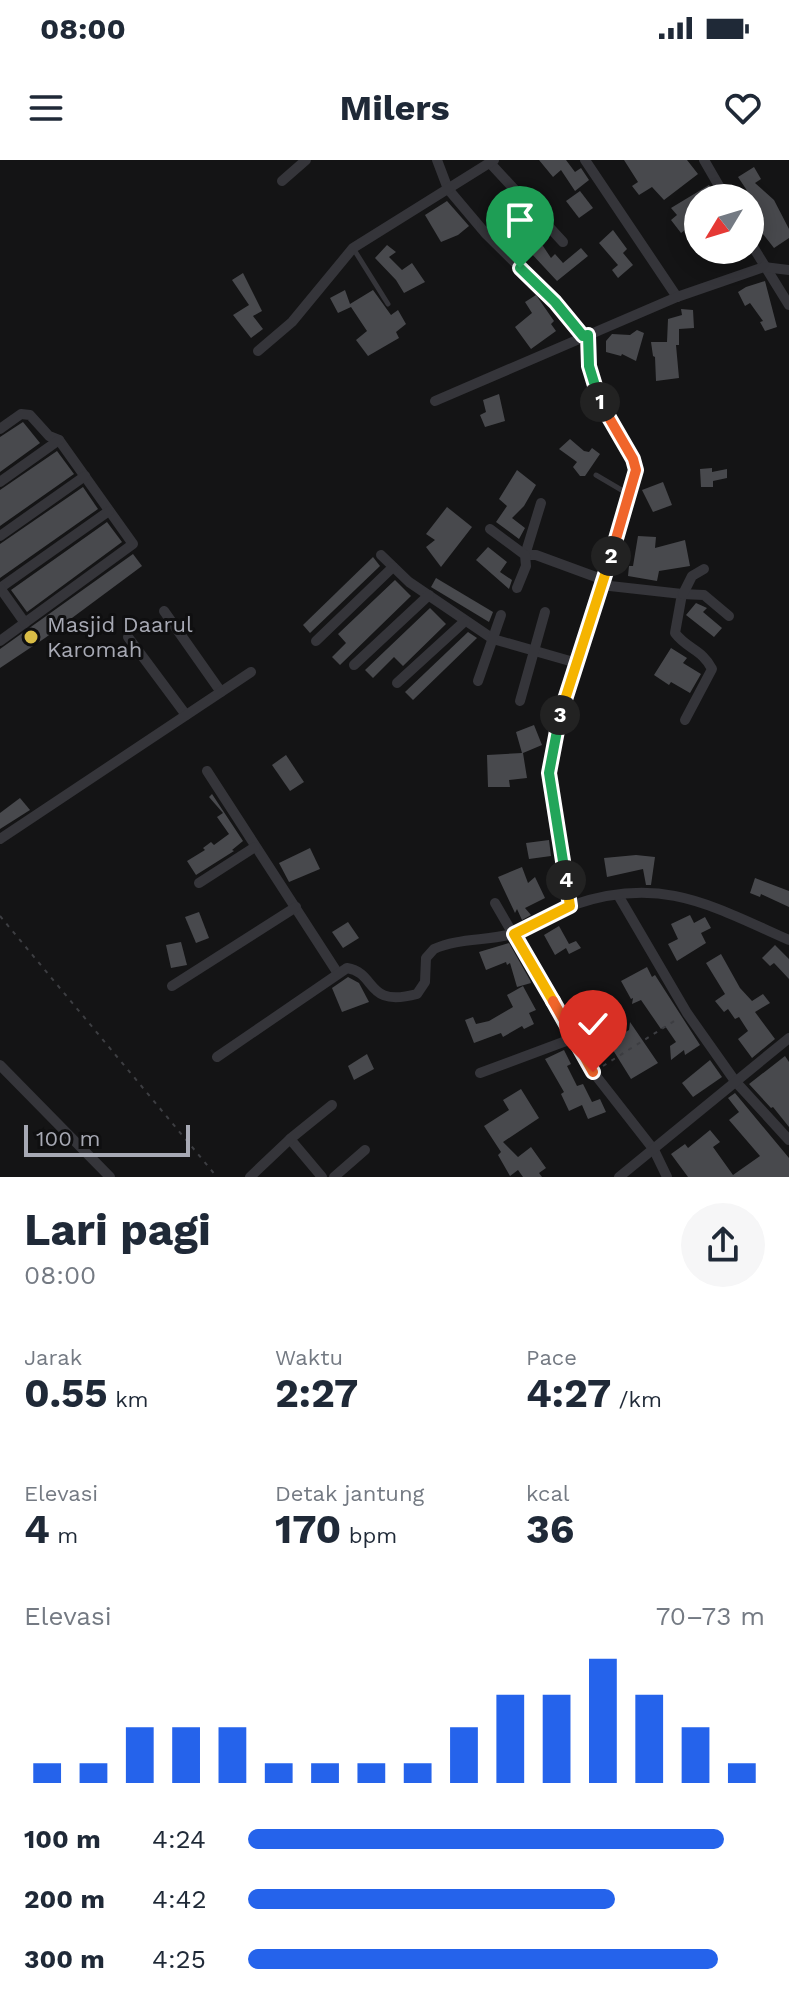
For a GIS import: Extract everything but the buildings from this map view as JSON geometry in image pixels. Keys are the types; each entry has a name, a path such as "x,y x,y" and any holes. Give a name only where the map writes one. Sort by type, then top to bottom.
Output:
{"street":[{"path":"282,181 306,160"},
{"path":"437,160 448,189 486,234 585,335 594,385 608,419 633,459 636,470 631,495 557,725 549,773 570,906"},
{"path":"585,160 677,297"},
{"path":"704,160 718,184"},
{"path":"258,351 292,322 353,248 492,161 563,242"},
{"path":"762,264 789,305"},
{"path":"435,401 677,297 764,267 789,270"},
{"path":"0,429 26,413 49,436 59,440 133,546 0,641"},
{"path":"0,482 59,440"},
{"path":"0,536 85,476"},
{"path":"517,588 526,566 525,555 541,503"},
{"path":"25,623 0,588 109,511"},
{"path":"490,529 525,555 536,555 602,583 704,595 729,616"},
{"path":"381,555 409,582 493,639 577,663"},
{"path":"316,641 393,567"},
{"path":"685,720 712,669 704,654 693,650 675,633 682,594 692,576 704,569"},
{"path":"354,665 429,595"},
{"path":"164,611 221,692"},
{"path":"520,701 545,612"},
{"path":"478,681 501,615"},
{"path":"397,683 465,621"},
{"path":"128,637 186,715"},
{"path":"0,839 251,672"},
{"path":"207,771 337,972"},
{"path":"199,883 255,847"},
{"path":"217,1057 337,972 352,968 377,993 385,996 417,994 425,982 426,958 434,949 514,934 570,906 618,895 645,893 692,898 789,940"},
{"path":"618,895 687,1013 735,1081 789,1140"},
{"path":"495,903 593,1072 654,1150 667,1177"},
{"path":"172,986 296,907"},
{"path":"480,1073 574,1038"},
{"path":"619,1177 789,1038"},
{"path":"0,1065 110,1177"},
{"path":"250,1177 332,1105"},
{"path":"290,1139 322,1177"},
{"path":"334,1177 365,1150"}],"lane":[{"path":"353,248 388,304"},
{"path":"596,475 631,495"}],"path":[{"path":"0,916 217,1177"},
{"path":"593,1072 687,1013"}],"place":[{"name":"Masjid Daarul Karomah","path":"31,637"}],"route":[{"path":"520,268 555,302 583,336 588,335 589,366 594,385 608,419 633,459 636,470 631,495 557,725 552,752 549,773 551,793 570,906 514,934 593,1072"}]}
